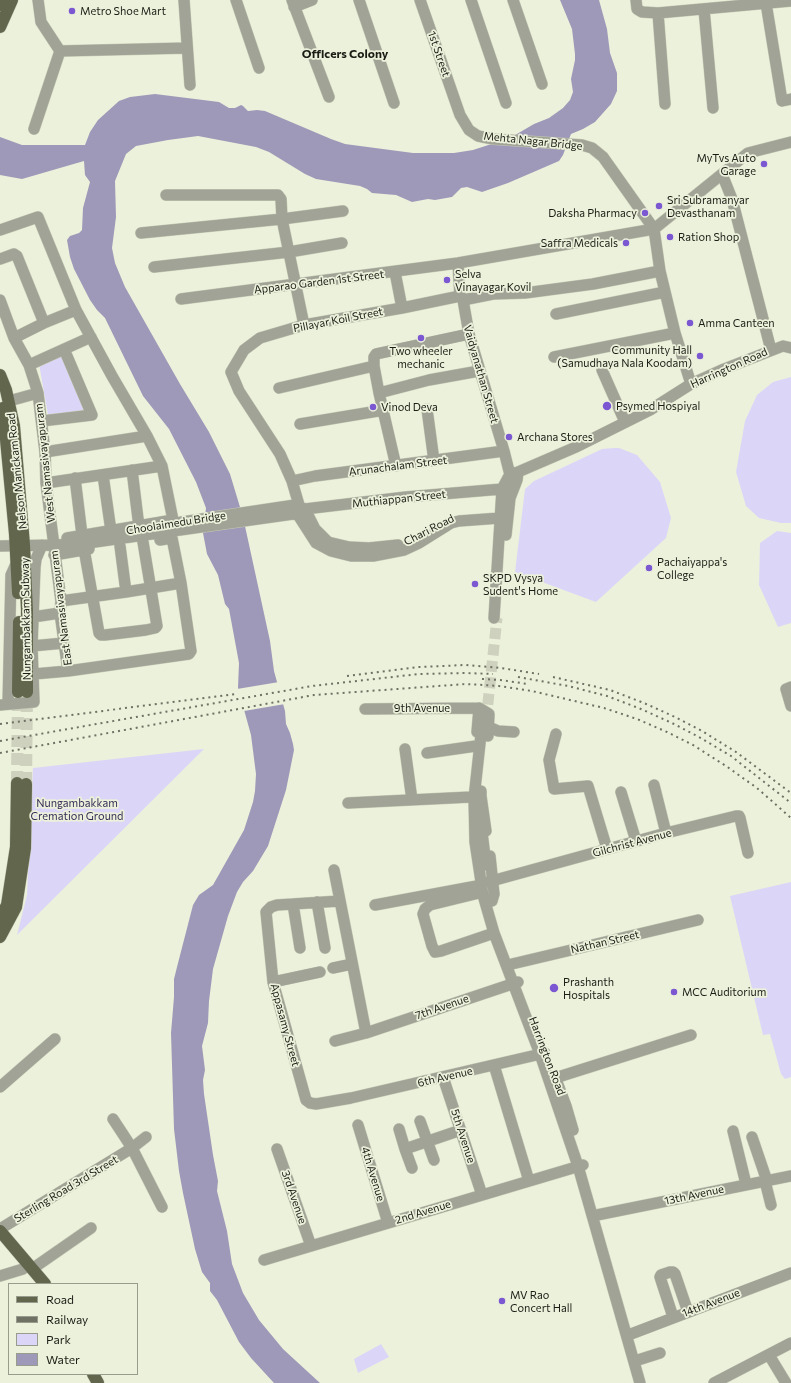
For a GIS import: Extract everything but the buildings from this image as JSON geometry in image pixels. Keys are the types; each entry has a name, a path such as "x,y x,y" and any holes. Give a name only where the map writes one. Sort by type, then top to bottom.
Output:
{"main road":[{"path":"0,5 2,0"},
{"path":"0,28 12,0"},
{"name":"Nelson Manickam Road","path":"0,375 6,390 14,426 20,545"},
{"name":"Nelson Manickam Road","path":"0,391 6,427 20,545"},
{"name":"Nungambakkam Subway","path":"20,545 27,610 22,692 17,562 20,545"},
{"path":"0,918 8,904 16,847 22,783 25,848 16,907 0,936"},
{"path":"0,1230 28,1269 34,1283"},
{"path":"0,1239 28,1269 44,1283"}],"street":[{"path":"38,0 41,22 60,51"},
{"path":"184,0 190,85"},
{"path":"236,0 259,68"},
{"path":"312,0 293,3 329,98"},
{"path":"359,0 394,103"},
{"name":"1st Street","path":"420,0 459,112"},
{"path":"471,0 506,103"},
{"path":"513,0 542,84"},
{"path":"637,4 642,12 658,13 791,2"},
{"path":"766,4 782,101 791,99"},
{"path":"704,9 713,108"},
{"path":"658,13 665,104"},
{"path":"60,51 187,48"},
{"path":"34,129 60,51"},
{"name":"Mehta Nagar Bridge","path":"459,112 469,130 482,137 582,145 592,148 603,157 654,229"},
{"path":"691,384 675,332 665,292 660,271 654,229 748,152 791,142"},
{"path":"722,174 732,199 771,350"},
{"path":"166,195 278,195 281,199 282,219 304,325"},
{"path":"141,234 282,219 343,210"},
{"path":"0,230 38,217 76,310 112,376 148,436 162,466 173,520 82,536 54,547"},
{"name":"Apparao Garden 1st Street","path":"181,299 458,263 654,229"},
{"path":"154,267 289,252 342,243"},
{"path":"0,259 14,254 17,256 44,323"},
{"name":"Vaidyanathan Street","path":"458,263 461,298 469,334 504,451 508,471 515,475"},
{"name":"Pillayar Koil Street","path":"231,372 244,350 260,338 304,325 461,298 493,294 526,293 593,284 660,271"},
{"path":"395,272 402,308"},
{"path":"556,314 665,292"},
{"name":"West Namasivayapuram","path":"0,300 14,338 29,365 38,393 45,452 46,483 54,547"},
{"path":"14,338 44,323 76,310"},
{"path":"554,357 675,332"},
{"path":"396,466 379,393 374,366 374,357 376,354 469,334"},
{"path":"29,365 91,337"},
{"name":"Harrington Road","path":"515,475 576,447 650,410 691,384 771,350 788,345"},
{"path":"42,421 92,414 64,349"},
{"path":"279,388 374,366"},
{"path":"602,370 625,422"},
{"path":"379,393 429,380 479,371"},
{"name":"Chari Road","path":"231,372 238,391 280,454 292,482 300,510 316,543 331,551 351,556 373,556 404,550 451,523 500,516"},
{"path":"9,401 38,393"},
{"path":"427,409 434,461"},
{"path":"300,424 384,410"},
{"path":"45,452 148,436"},
{"name":"Arunachalam Street","path":"292,482 315,476 504,451"},
{"path":"46,483 162,466"},
{"path":"132,470 139,527"},
{"path":"103,475 111,531"},
{"path":"515,475 510,498 496,618 502,489 515,475"},
{"path":"76,478 82,536"},
{"name":"Muthiappan Street","path":"300,510 406,497 502,489"},
{"name":"Choolaimedu Bridge","path":"54,547 70,543 88,543 282,510 300,510"},
{"path":"0,546 42,545 84,550 172,538 192,647 188,654 68,671 34,674"},
{"path":"84,550 99,633 101,635 146,630 157,626 143,542"},
{"path":"17,562 11,575 4,705 34,702 32,646 35,567 36,559 42,545"},
{"path":"120,546 126,592"},
{"name":"East Namasivayapuram","path":"54,547 61,601 60,613 68,671"},
{"path":"61,601 126,592 181,582"},
{"path":"33,617 60,613"},
{"path":"32,646 64,643"},
{"path":"791,688 786,689 791,706"},
{"path":"514,732 503,732 488,725 489,714 479,708 470,798 475,867 485,890 494,933 516,983"},
{"name":"9th Avenue","path":"365,709 479,708"},
{"name":"Harrington Road","path":"488,725 478,798 485,890 512,964 516,983 542,1054 555,1078 566,1106 580,1165 597,1215 644,1383"},
{"path":"556,734 549,760 554,789 588,786 607,850"},
{"path":"427,753 476,746"},
{"path":"405,749 412,800"},
{"path":"654,785 666,833"},
{"path":"620,792 636,842"},
{"path":"348,803 470,798"},
{"name":"Gilchrist Avenue","path":"485,890 607,850 666,833 739,816 748,853"},
{"path":"334,870 366,1033"},
{"path":"375,905 485,890"},
{"path":"485,890 430,905 425,909 423,914 435,952 494,933"},
{"path":"300,948 293,904 340,901"},
{"path":"316,902 325,948"},
{"name":"Appasamy Street","path":"293,904 274,906 266,912 273,982 306,1100 310,1103 316,1104 351,1098"},
{"name":"Nathan Street","path":"512,964 698,920"},
{"path":"333,968 352,964"},
{"path":"273,982 320,972"},
{"name":"7th Avenue","path":"335,1041 366,1033 516,983"},
{"path":"555,1078 691,1035"},
{"path":"0,1087 55,1039"},
{"path":"542,1054 580,1165 640,1383"},
{"name":"6th Avenue","path":"351,1098 542,1054"},
{"path":"494,1065 529,1181"},
{"name":"5th Avenue","path":"443,1077 482,1195"},
{"path":"113,1119 132,1148 162,1207"},
{"path":"420,1121 434,1160"},
{"name":"4th Avenue","path":"358,1124 388,1223"},
{"path":"399,1128 412,1168"},
{"path":"405,1148 461,1130"},
{"path":"733,1131 746,1184"},
{"name":"Sterling Road 3rd Street","path":"0,1230 132,1148 146,1137"},
{"path":"752,1137 766,1181 771,1205"},
{"name":"3rd Avenue","path":"277,1149 311,1246"},
{"name":"2nd Avenue","path":"264,1260 580,1165"},
{"name":"13th Avenue","path":"597,1215 791,1176"},
{"path":"0,1276 28,1269 91,1228"},
{"path":"673,1317 660,1277 661,1275 670,1272 675,1274 688,1312"},
{"name":"14th Avenue","path":"630,1334 791,1273"},
{"path":"714,1383 791,1343"},
{"path":"638,1360 660,1353"},
{"path":"769,1354 786,1383"}],"green space":[{"path":"65,353 88,410 48,415 39,364"},
{"path":"791,377 791,523 781,523 759,518 746,506 736,472 745,421 757,395 773,382"},
{"path":"619,448 637,455 660,482 671,518 666,538 596,602 515,572 525,489 534,481 602,449"},
{"path":"777,531 791,533 791,623 778,627 759,585 760,543"},
{"name":"Nungambakkam Cremation Ground","path":"204,749 17,935 27,895 33,768"},
{"path":"791,882 791,1077 785,1079 781,1074 770,1034 763,1035 730,896"},
{"path":"381,1344 389,1357 358,1373 354,1359"}],"water":[{"path":"560,0 599,0 607,29 610,53 617,73 617,91 611,104 595,122 571,134 563,155 559,161 508,183 482,192 467,187 461,188 452,197 412,202 396,195 372,193 360,186 316,179 269,152 256,147 198,136 136,146 126,154 115,181 116,217 112,248 115,263 125,287 209,432 230,474 243,517 270,641 274,671 285,711 286,724 294,750 286,790 268,846 253,871 243,882 237,892 228,916 213,969 208,1023 202,1046 205,1070 203,1080 204,1094 218,1181 217,1191 227,1231 232,1264 243,1293 259,1320 283,1349 320,1383 274,1383 251,1358 239,1342 217,1300 210,1291 210,1283 202,1272 195,1249 183,1193 174,1129 171,1033 174,979 193,905 199,895 213,885 244,830 255,791 256,774 251,735 238,688 239,663 229,609 225,604 218,575 207,554 203,533 206,508 196,482 169,429 143,396 105,318 90,300 74,269 70,257 67,240 70,236 79,233 82,230 83,208 90,182 85,175 84,161 22,179 0,175 0,137 22,145 85,145 90,132 98,120 119,101 130,97 155,94 219,102 229,108 235,108 241,105 248,111 265,111 345,144 413,153 454,153 473,150 510,138 534,124 549,118 563,108 570,100 573,92 571,79 575,54 572,29"}],"pier":[{"path":"279,682 285,704 244,711 237,689"}],"tunnel":[{"path":"486,721 497,618"},
{"path":"26,784 27,692"},
{"path":"17,783 18,694"}],"railway":[{"path":"347,676 419,667 465,665 501,668 539,674"},
{"path":"0,741 312,686 419,674 493,674"},
{"path":"518,677 568,686 607,696 672,723 731,756 791,803"},
{"path":"553,677 610,690 675,717 702,731 736,752 791,793"},
{"path":"482,679 528,684"},
{"path":"0,753 314,695 466,684 499,686 532,691 604,708 637,719 667,732 693,745 726,766 757,788 791,818"},
{"path":"0,724 236,694"}],"place":[{"name":"Metro Shoe Mart","path":"72,11"},
{"name":"MyTvs Auto Garage","path":"764,164"},
{"name":"Sri Subramanyar Devasthanam","path":"659,206"},
{"name":"Daksha Pharmacy","path":"645,213"},
{"name":"Ration Shop","path":"670,237"},
{"name":"Saffra Medicals","path":"626,243"},
{"name":"Selva Vinayagar Kovil","path":"447,280"},
{"name":"Amma Canteen","path":"690,323"},
{"name":"Two wheeler mechanic","path":"421,338"},
{"name":"Community Hall (Samudhaya Nala Koodam)","path":"700,356"},
{"name":"Psymed Hospiyal","path":"607,406"},
{"name":"Vinod Deva","path":"373,407"},
{"name":"Archana Stores","path":"509,437"},
{"name":"Pachaiyappa's College","path":"649,568"},
{"name":"SKPD Vysya Sudent's Home","path":"475,584"},
{"name":"Prashanth Hospitals","path":"554,988"},
{"name":"MCC Auditorium","path":"674,992"},
{"name":"MV Rao Concert Hall","path":"502,1301"}],"district":[{"name":"Officers Colony","path":"345,54"}]}
